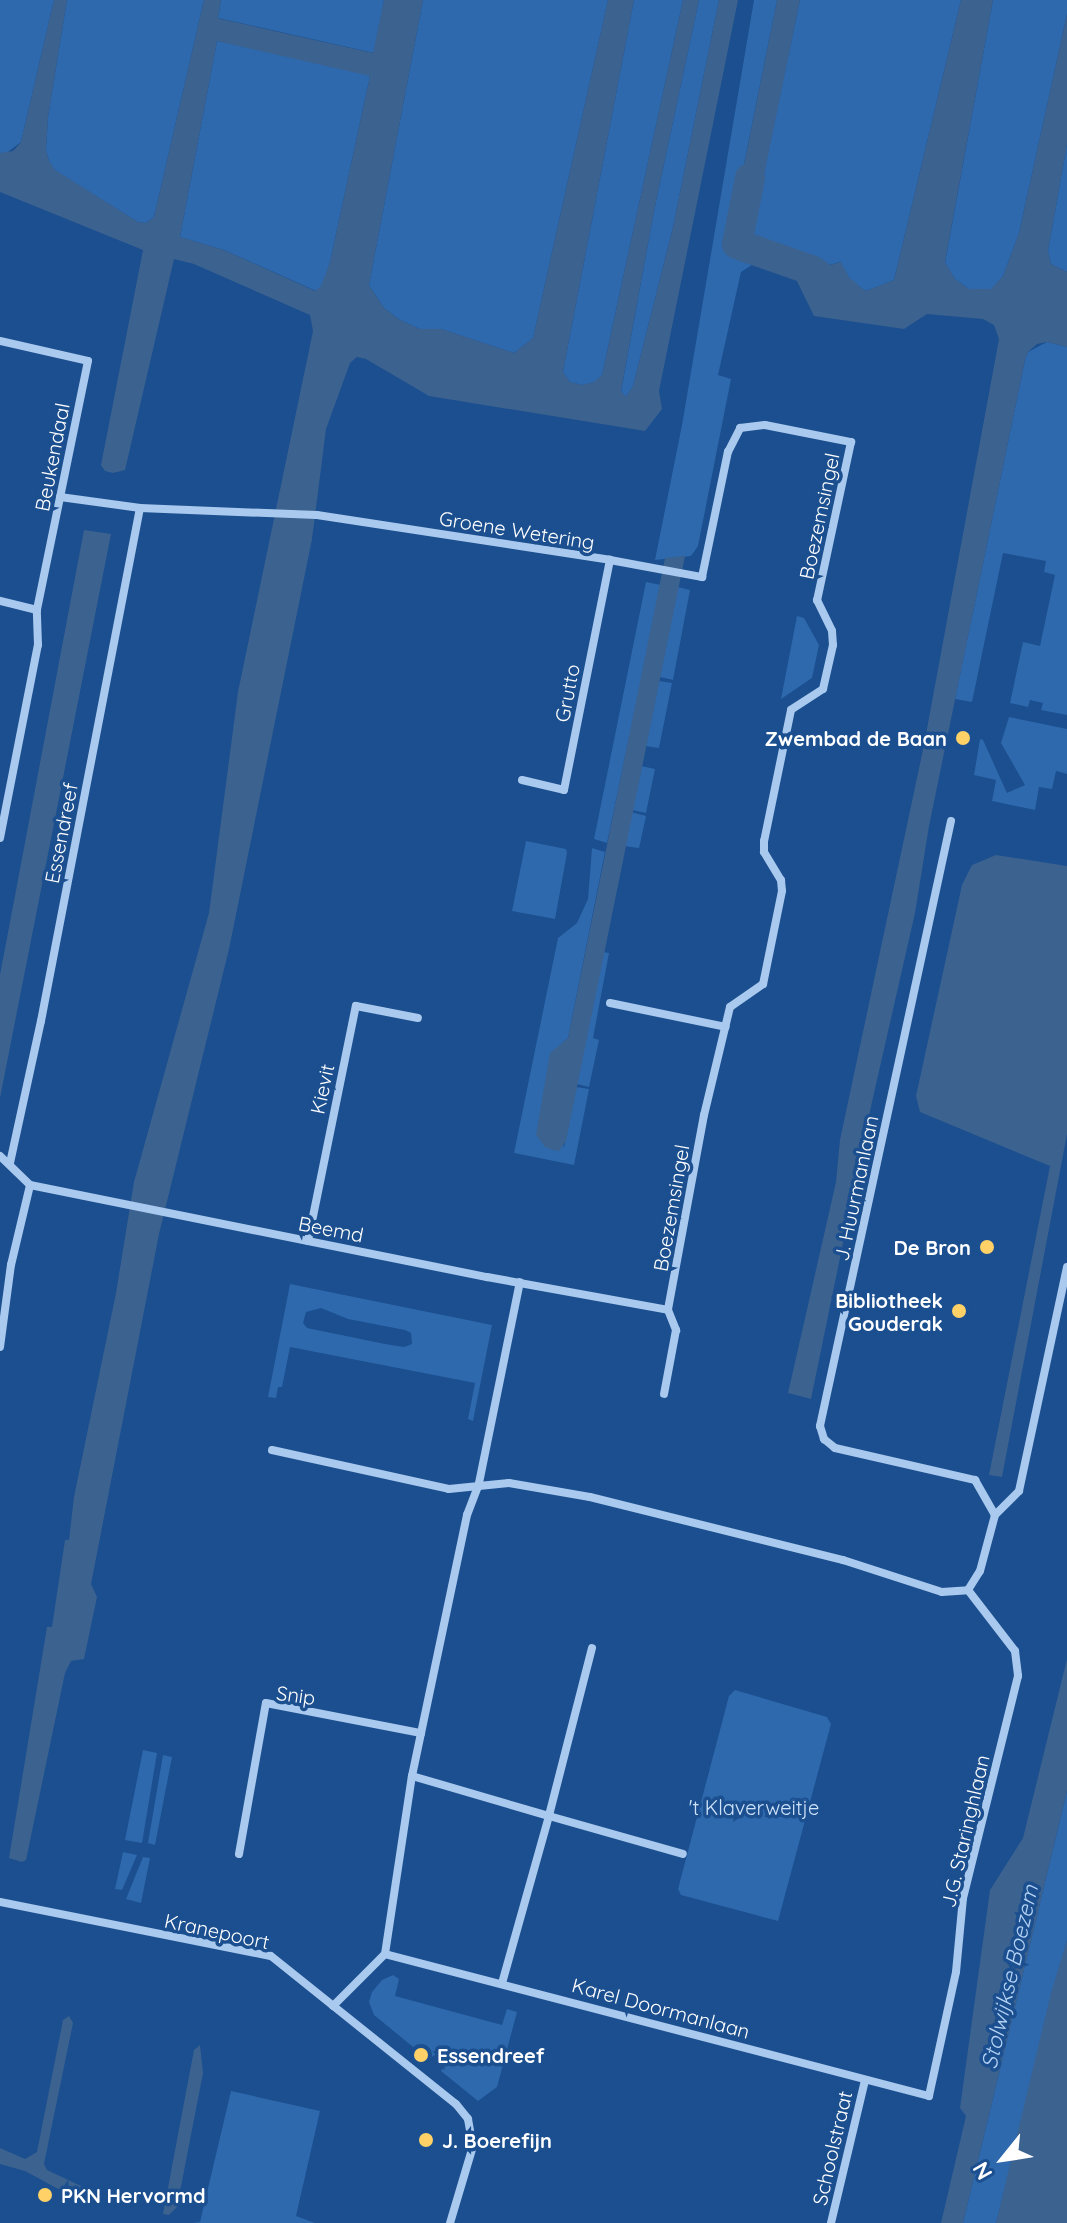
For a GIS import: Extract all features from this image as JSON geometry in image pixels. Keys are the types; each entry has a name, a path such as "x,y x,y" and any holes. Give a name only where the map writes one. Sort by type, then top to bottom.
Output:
{"street":[{"name":"Beukendaal","path":"0,341 88,361 37,610 38,645 0,838"},
{"name":"Groene Wetering","path":"60,497 140,508 317,515 702,577 728,452 740,428 765,425 851,442"},
{"name":"Boezemsingel","path":"664,1394 676,1330 668,1310 704,1115 730,1007 763,984 782,891 781,880 764,852 764,841 791,710 817,694 826,679 832,631 817,600 851,442"},
{"name":"Essendreef","path":"10,1163 41,1021 140,508"},
{"name":"Grutto","path":"522,780 564,790 610,560"},
{"path":"0,601 37,610"},
{"name":"J. Huurmanlaan","path":"951,821 820,1426 824,1439 835,1448 975,1480 995,1515"},
{"path":"610,1003 726,1027"},
{"name":"Kievit","path":"308,1241 356,1006 418,1018"},
{"path":"0,1156 30,1185 11,1265 0,1347"},
{"name":"Beemd","path":"30,1185 668,1310"},
{"path":"272,1450 449,1489 479,1483 509,1483 602,1500 843,1560 942,1592 968,1590 980,1571 995,1515 1019,1491 1067,1267"},
{"path":"333,2006 385,1954 412,1776 467,1515 479,1483 520,1282"},
{"name":"J.G. Staringhlaan","path":"929,2096 956,1972 963,1898 1018,1676 1015,1651 968,1590"},
{"path":"502,1983 592,1648"},
{"name":"Snip","path":"239,1854 266,1703 421,1733"},
{"path":"412,1776 683,1854"},
{"name":"Kranepoort","path":"0,1902 271,1956 456,2104 468,2119 473,2146 450,2223"},
{"name":"Karel Doormanlaan","path":"385,1954 929,2096"},
{"name":"Schoolstraat","path":"831,2223 865,2080"}],"green space":[{"path":"0,0 54,0 21,142 4,155 0,153"},
{"path":"67,0 204,0 154,217 146,223 138,222 54,170 49,161 46,150 48,117"},
{"path":"221,0 384,0 374,53 218,18"},
{"path":"423,0 608,0 533,338 514,353 441,329 420,329 400,320 384,308 369,285"},
{"path":"634,0 683,0 602,375 595,382 582,385 570,382 563,372"},
{"path":"699,0 719,0 673,227 633,386 626,397 621,392 654,211"},
{"path":"754,0 777,0 734,214 754,219 800,0 961,0 894,280 866,291 851,281 840,262 794,275 752,265 741,272 718,375 731,379 698,546 691,556 655,560 682,425"},
{"path":"993,0 1067,0 1067,14 1019,233 1003,276 991,290 969,289 955,279 945,263"},
{"path":"217,41 370,76 330,262 322,286 316,291 224,250 180,237"},
{"path":"1067,144 1067,272 1051,264 1048,251"},
{"path":"1047,342 1067,347 1067,715 1041,710 1043,703 1030,700 1028,707 1010,703 1023,642 1040,646 1055,575 1044,572 1046,561 1003,553 972,702 955,699 1025,360 1028,352"},
{"path":"646,582 661,585 607,843 594,839"},
{"path":"678,587 690,590 673,680 660,677"},
{"path":"797,616 804,618 819,645 812,678 781,699"},
{"path":"659,681 672,683 659,748 645,746"},
{"path":"1009,717 1067,729 1067,774 1056,771 1052,789 1039,787 1035,810 992,801 996,780 974,775 980,739 1007,793 1025,785 1001,743"},
{"path":"641,766 655,769 646,813 632,810"},
{"path":"631,812 646,816 639,848 624,846"},
{"path":"526,841 566,849 555,919 512,911"},
{"path":"592,848 605,852 568,1038 550,1054 564,1148 576,1087 589,1089 574,1165 514,1153 558,938 577,923 588,899"},
{"path":"603,952 609,953 593,1038 599,1040 589,1087 577,1084"},
{"path":"290,1284 492,1325 473,1421 468,1419 475,1383 290,1347 282,1387 278,1387 276,1398 268,1397","holes":["321,1308 348,1319 405,1330 411,1333 412,1344 404,1347 385,1344 307,1328 303,1323 306,1312"]},
{"name":"'t Klaverweitje","path":"735,1690 827,1717 831,1724 778,1921 681,1895 678,1889 729,1696"},
{"path":"143,1750 157,1753 142,1843 125,1840"},
{"path":"163,1755 172,1757 155,1845 148,1843"},
{"path":"1067,1791 1067,1940 996,2223 963,2223"},
{"path":"123,1852 137,1855 122,1890 115,1889"},
{"path":"143,1857 150,1858 141,1903 126,1899"},
{"path":"393,1975 399,1979 395,1996 502,2025 507,2009 517,2012 497,2087 478,2101 441,2071 445,2065 434,2055 429,2060 374,2015 369,2002 372,1992 382,1980"},
{"path":"231,2091 320,2111 296,2216 315,2223 193,2223 200,2222"}],"water":[{"path":"54,0 67,0 48,117 46,150 49,161 55,170 138,222 146,223 154,217 204,0 221,0 218,18 221,19 373,53 384,0 423,0 369,285 384,308 400,320 420,329 441,329 514,353 533,338 608,0 634,0 563,372 570,382 582,385 594,382 602,375 683,0 699,0 654,211 621,391 626,397 633,386 673,227 719,0 738,0 659,391 662,409 645,431 429,396 366,359 357,357 350,363 326,429 312,539 229,949 159,1234 91,1584 97,1597 84,1659 71,1661 65,1673 26,1860 22,1862 9,1858 47,1627 52,1627 65,1540 69,1540 74,1497 116,1293 134,1182 209,913 238,692 313,331 310,315 194,264 174,259 125,470 105,471 101,465 143,250 0,192 0,153 13,151 21,142","holes":["217,41 370,76 330,262 321,286 315,291 224,250 180,237"]},
{"path":"777,0 800,0 755,219 734,215"},
{"path":"961,0 993,0 945,262 955,279 969,289 991,289 1003,276 1019,233 1067,14 1067,144 1048,251 1051,264 1067,272 1067,347 1047,342 1037,344 1025,360 929,826 915,913 872,1102 811,1399 788,1393 836,1182 840,1140 924,745 999,339 994,325 983,319 927,314 904,329 814,316 794,275 841,262 851,281 866,291 894,280"},
{"path":"84,530 111,534 0,1098 0,975"},
{"path":"685,556 566,1141 559,1151 553,1150 545,1147 536,1135 550,1053 568,1038 665,558"},
{"path":"996,855 1067,866 1067,1134 1002,1477 989,1475 1050,1166 920,1112 916,1096 962,885 972,865"},
{"name":"Stolwijkse Boezem","path":"1067,1659 1067,1791 963,2223 941,2223 966,2116 960,2108 990,1890 1023,1838"},
{"path":"1067,1940 1067,2223 996,2223 1051,1993"},
{"path":"69,2016 73,2023 44,2164 47,2170 81,2186 75,2198 25,2171 0,2164 0,2148 25,2159 37,2152 63,2020"},
{"path":"200,2045 203,2073 177,2207 169,2215 163,2214 194,2050"}],"waterway":[{"path":"750,178 737,244 811,270 846,294"}],"place":[{"name":"Zwembad de Baan","path":"963,738"},
{"name":"De Bron","path":"987,1247"},
{"name":"Bibliotheek Gouderak","path":"959,1311"},
{"name":"Essendreef","path":"421,2055"},
{"name":"J. Boerefijn","path":"426,2140"},
{"name":"PKN Hervormd","path":"45,2195"}]}
